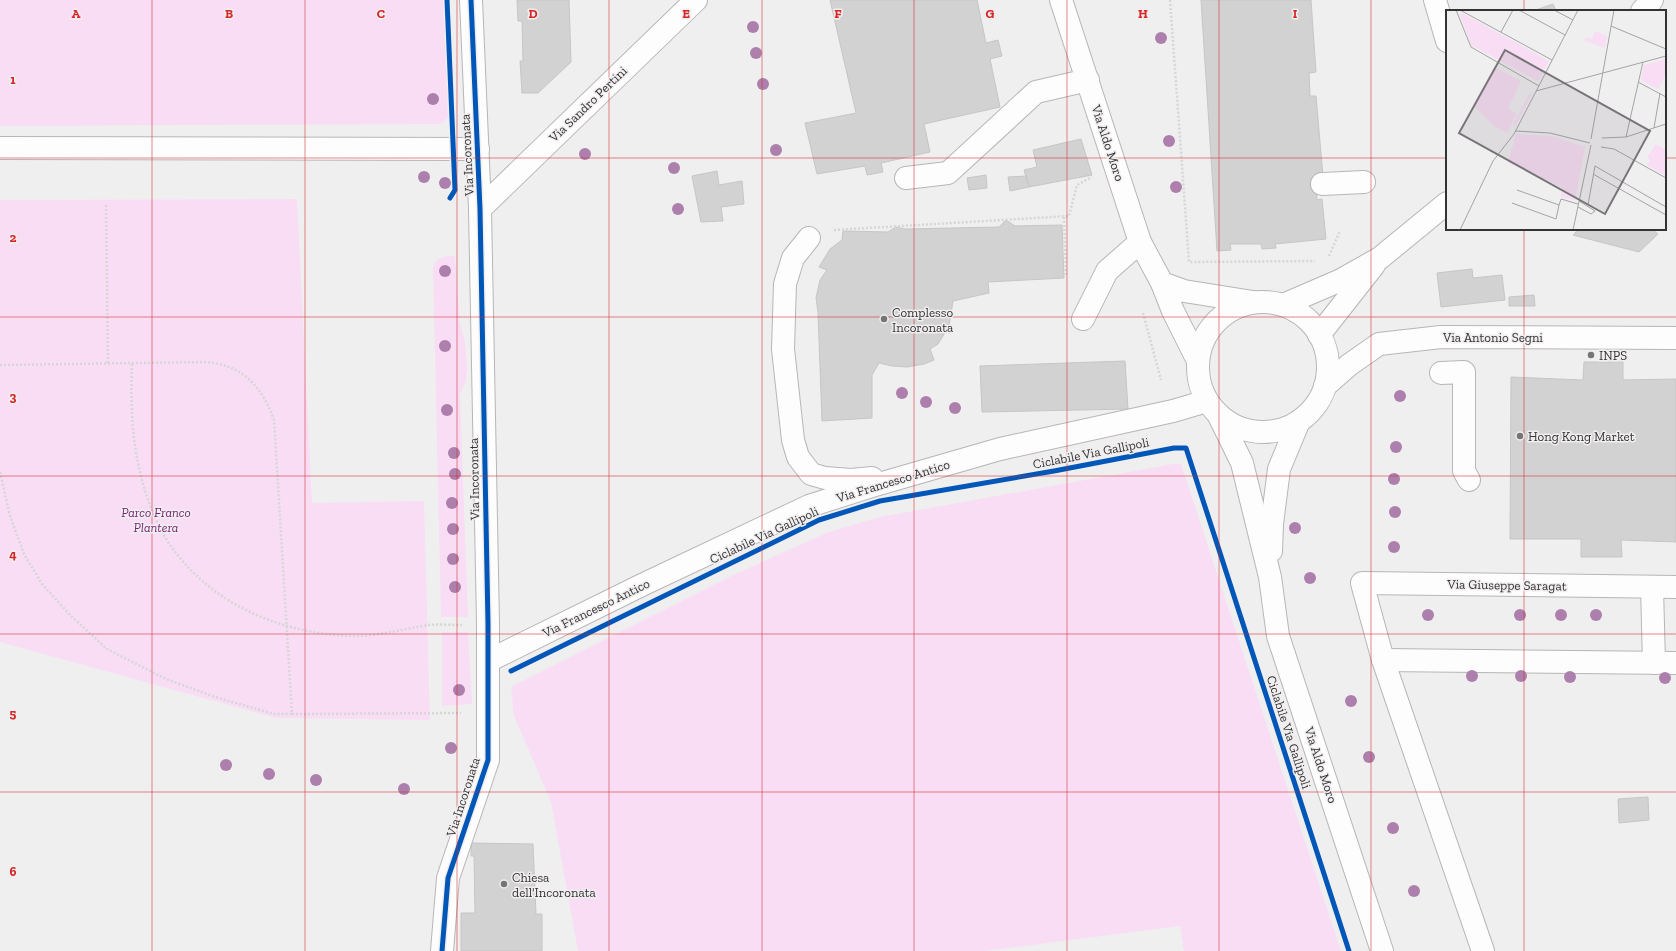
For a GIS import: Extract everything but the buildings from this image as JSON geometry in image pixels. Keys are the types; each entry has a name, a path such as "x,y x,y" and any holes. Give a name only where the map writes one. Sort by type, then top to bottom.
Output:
{"street":[{"name":"Via Incoronata","path":"442,951 448,878 488,760 488,624 480,209 471,0"},
{"name":"Via Sandro Pertini","path":"480,209 696,0"},
{"name":"Via Aldo Moro","path":"1061,0 1140,242 1162,283 1173,311 1198,361"},
{"path":"1435,0 1446,38"},
{"path":"1643,10 1652,0"},
{"path":"906,178 948,173 1036,92 1088,80"},
{"path":"0,148 478,149"},
{"path":"1322,184 1364,182"},
{"path":"1283,305 1341,280 1380,258 1446,204"},
{"path":"809,238 793,258 785,284 783,349 793,440 798,457 811,474 825,478 851,480 891,476 905,477"},
{"path":"1082,319 1107,271 1140,242"},
{"path":"1319,335 1380,258"},
{"path":"1162,283 1184,291 1283,305 1300,313 1314,326 1324,344 1328,365 1324,386 1315,406 1299,421 1279,430 1257,432 1236,426 1212,408 1199,382 1198,361 1203,340 1215,322 1233,309 1254,302"},
{"name":"Via Antonio Segni","path":"1324,386 1379,344 1441,337 1676,338"},
{"path":"1441,373 1464,372 1464,471 1469,480"},
{"name":"Via Aldo Moro","path":"1212,408 1242,464 1270,576 1278,636 1382,951"},
{"name":"Via Francesco Antico","path":"488,661 644,584 809,506 1000,449 1158,414 1212,408"},
{"name":"Via Aldo Moro","path":"1270,576 1272,524 1279,469 1299,421"},
{"path":"806,469 809,506"},
{"name":"Via Giuseppe Saragat","path":"1383,660 1362,582 1676,587"},
{"path":"1652,587 1654,663"},
{"path":"1483,951 1383,660 1676,663"}],"path":[{"path":"1170,0 1189,262 1319,261"},
{"path":"809,238 837,229 1069,216 1076,185 1095,175"},
{"path":"106,205 108,364"},
{"path":"1064,216 1066,277"},
{"path":"1327,261 1340,231"},
{"path":"1142,308 1162,380"},
{"path":"0,365 218,363 240,372 252,382 262,394 274,420 292,714"},
{"path":"132,364 131,398 133,433 137,458 148,498 165,537 174,550 198,577 224,598 253,615 286,626 313,632 354,636 385,633 428,625 488,624"},
{"path":"0,472 12,522 24,554 42,584 70,615 107,649 166,680 215,697 274,714 463,713"}],"green space":[{"path":"0,0 447,0 454,99 453,107 449,117 440,124 0,126"},
{"name":"Parco Franco Plantera","path":"297,199 312,503 424,501 430,720 276,718 0,642 0,200"},
{"path":"447,256 455,256 460,323 465,342 467,369 466,380 460,394 468,617 441,617 433,268 439,259"},
{"path":"1173,464 1181,464 1341,951 1184,951 1180,926 984,951 578,951 551,802 514,716 511,687 727,578 829,532 880,517"},
{"path":"442,632 468,632 472,704 442,706"}],"cycle path":[{"path":"447,0 455,190 450,198"},
{"path":"442,951 448,878 488,760 488,624 480,209 471,0"},
{"name":"Ciclabile Via Gallipoli","path":"511,671 819,520 880,501 1054,471 1174,448 1186,448 1349,951"}],"place":[{"name":"Complesso Incoronata","path":"884,319"},
{"name":"INPS","path":"1591,355"},
{"name":"Hong Kong Market","path":"1520,436"},
{"name":"Chiesa dell'Incoronata","path":"504,884"}]}
